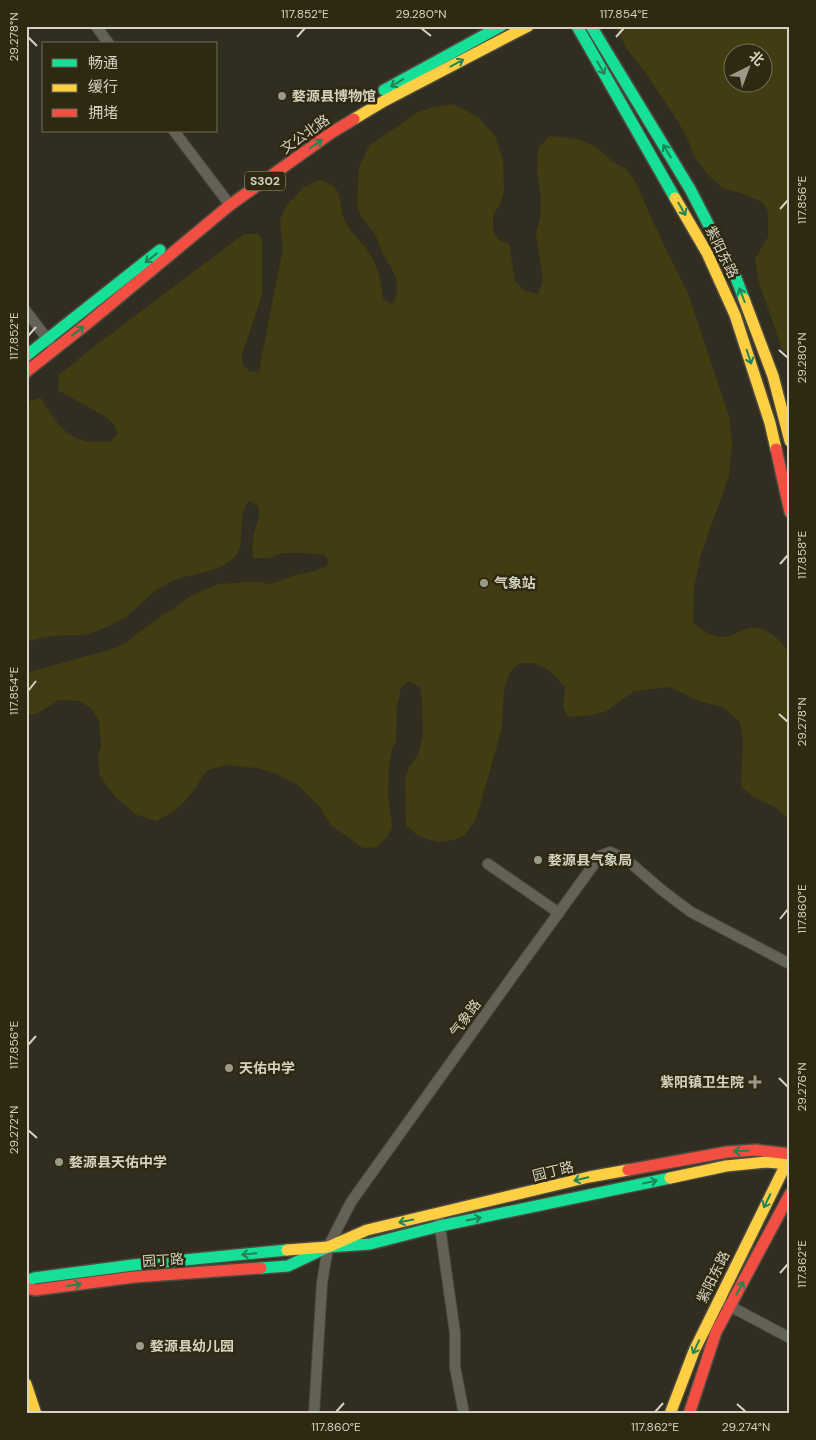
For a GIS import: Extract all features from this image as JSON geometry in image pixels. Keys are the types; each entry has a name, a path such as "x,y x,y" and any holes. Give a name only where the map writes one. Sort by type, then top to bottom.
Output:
{"main road":[{"name":"文公北路","path":"26,356 321,129 412,74 502,26"},
{"name":"文公北路","path":"26,372 228,202 331,133 376,106 528,26"},
{"name":"紫阳东路","path":"577,26 707,253 735,314 770,423 790,512"},
{"name":"紫阳东路","path":"591,26 690,189 736,278 773,376 790,441"},
{"name":"园丁路","path":"439,1220 589,1177 727,1152 756,1150 789,1160"},
{"name":"紫阳东路","path":"670,1414 694,1351 789,1160"},
{"name":"园丁路","path":"26,1288 35,1290 134,1277 288,1266 367,1230 439,1220 726,1166 789,1160"},
{"name":"紫阳东路","path":"689,1414 716,1332 790,1194"},
{"name":"园丁路","path":"26,1282 34,1278 133,1265 286,1250 328,1248"},
{"path":"26,1384 36,1414"}],"street":[{"path":"96,26 108,42"},
{"path":"175,132 228,202"},
{"path":"26,311 55,349"},
{"name":"气象路","path":"314,1414 322,1283 328,1248 351,1202 600,856 610,852 627,860 691,912 790,964"},
{"path":"488,864 559,913"},
{"path":"439,1220 455,1333 455,1367 464,1414"},
{"path":"719,1299 790,1338"}],"shaded area":[{"path":"615,26 790,26 790,356 782,349 758,279 755,259 768,237 768,211 761,201 724,189 707,174 694,156 686,135 647,75 627,49"},
{"path":"454,104 479,118 495,136 503,161 504,192 500,204 493,215 493,231 499,240 509,244 515,281 525,291 538,294 543,280 536,234 540,218 541,197 537,173 538,149 549,136 580,140 591,144 617,165 626,168 636,183 688,293 729,416 732,443 729,476 701,554 694,588 693,622 707,633 720,637 750,628 762,629 778,640 790,655 790,819 775,807 753,797 741,786 743,741 740,722 723,707 699,701 670,687 634,691 605,712 568,717 563,708 565,687 549,670 535,663 519,663 510,672 504,689 502,728 476,819 465,835 453,840 438,842 418,836 406,825 405,778 409,767 418,755 423,736 420,687 409,681 401,688 397,706 396,741 389,765 388,795 392,827 387,837 377,847 363,848 331,825 319,806 298,785 277,774 257,768 227,765 207,770 191,794 174,811 156,821 137,815 116,798 100,776 98,758 101,745 99,721 91,708 79,701 59,700 36,714 26,715 26,673 109,650 127,642 191,596 218,584 255,582 272,584 327,566 328,559 323,554 301,553 283,553 269,558 253,558 254,533 259,518 258,506 249,501 243,514 239,549 236,555 223,566 170,582 157,590 131,613 102,629 84,635 54,636 26,642 26,404 41,398 53,417 69,434 85,441 110,442 117,434 114,424 106,417 58,390 59,375 244,234 259,234 262,241 262,295 242,354 242,364 250,372 259,371 283,248 280,220 286,206 304,187 320,180 331,184 336,189 346,223 369,252 375,265 380,278 383,298 390,304 394,302 397,293 397,282 393,271 384,256 375,234 361,216 357,205 359,168 369,146 418,112"}],"traffic: fast":[{"path":"384,90 501,26"},
{"path":"577,26 675,198"},
{"path":"591,26 690,189 736,278 744,299"},
{"path":"26,356 160,250"},
{"path":"261,1268 288,1266 328,1247 370,1244 440,1226 670,1178"},
{"path":"26,1282 34,1278 133,1265 287,1250"}],"traffic: slow":[{"path":"354,119 384,101 528,26"},
{"path":"675,198 707,253 735,315 770,423 776,449"},
{"path":"744,299 773,376 790,441"},
{"path":"670,1414 694,1351 789,1158"},
{"path":"670,1178 726,1166 766,1162 790,1164"},
{"path":"287,1250 328,1247 367,1230 589,1177 628,1170"},
{"path":"26,1384 36,1414"}],"traffic: jam":[{"path":"26,372 230,205 331,133 354,119"},
{"path":"776,449 790,512"},
{"path":"628,1170 727,1152 756,1150 790,1154"},
{"path":"689,1414 716,1332 790,1194"},
{"path":"26,1288 35,1290 134,1277 261,1268"}],"place":[{"name":"婺源县博物馆","path":"282,96"},
{"name":"气象站","path":"484,583"},
{"name":"婺源县气象局","path":"538,860"},
{"name":"天佑中学","path":"229,1068"},
{"name":"紫阳镇卫生院","path":"755,1082"},
{"name":"婺源县天佑中学","path":"59,1162"},
{"name":"婺源县幼儿园","path":"140,1346"}]}
